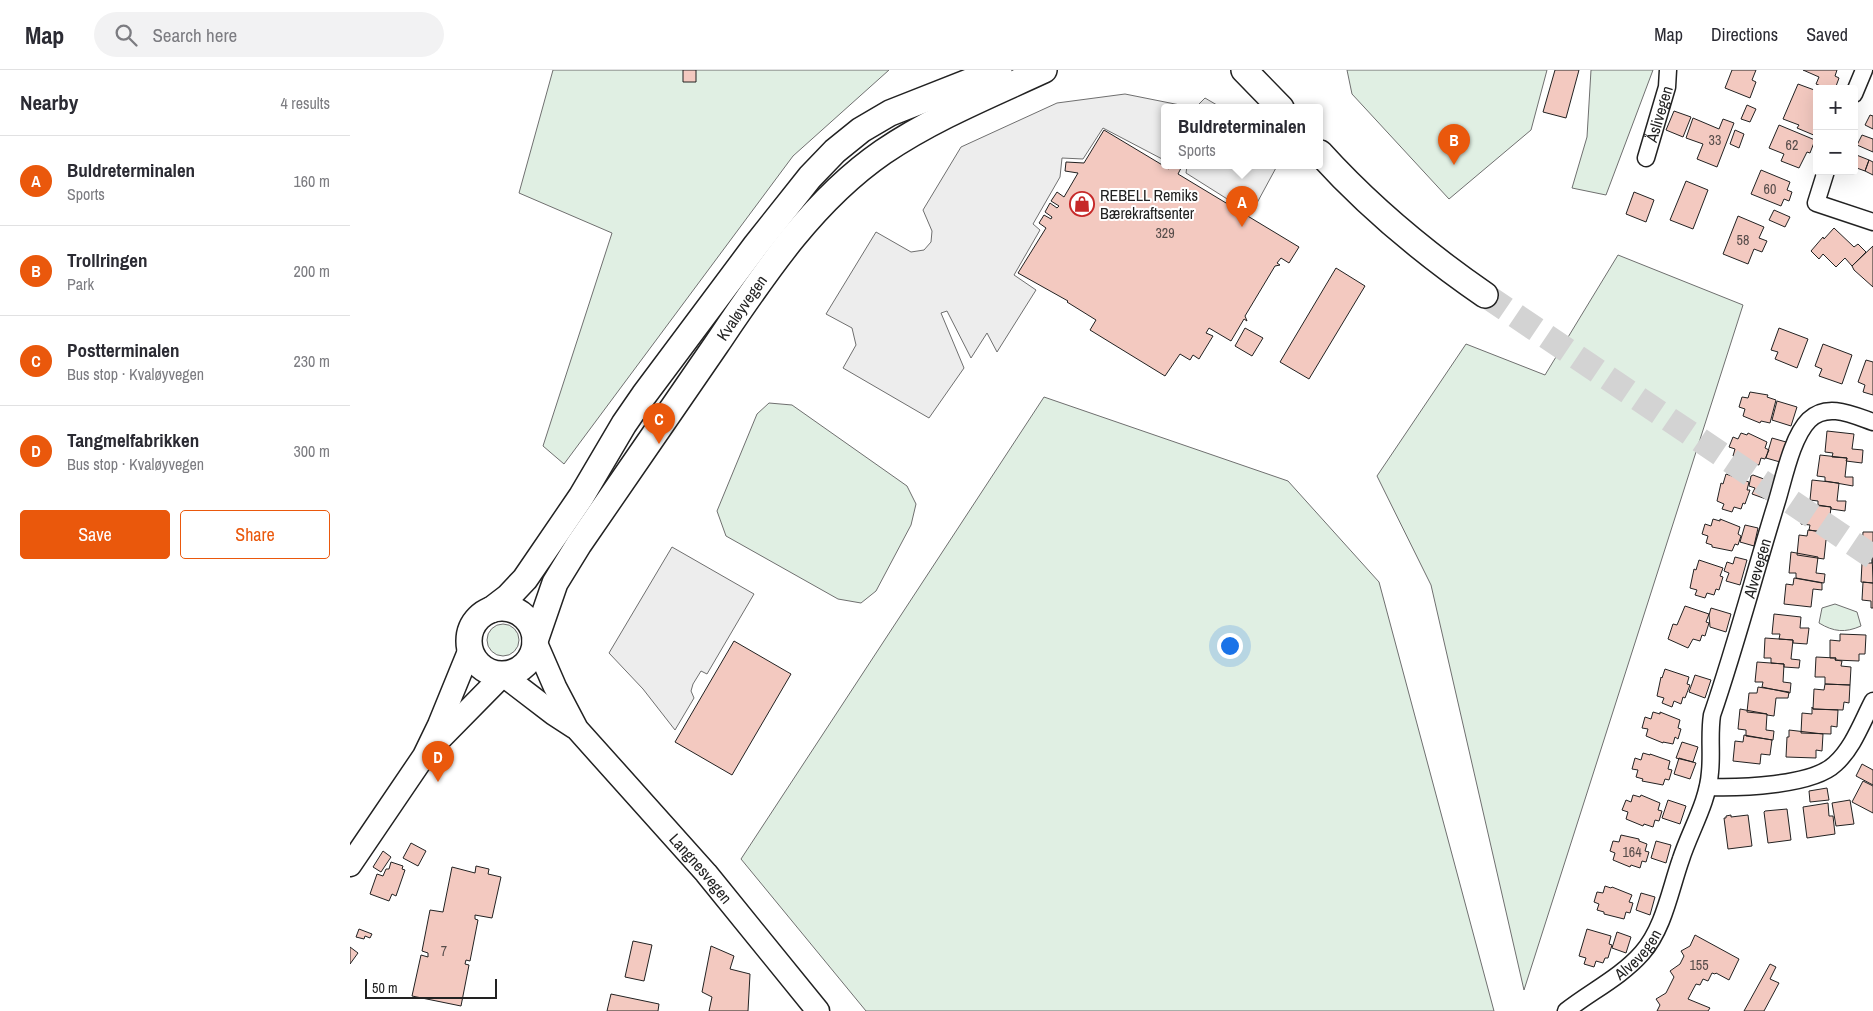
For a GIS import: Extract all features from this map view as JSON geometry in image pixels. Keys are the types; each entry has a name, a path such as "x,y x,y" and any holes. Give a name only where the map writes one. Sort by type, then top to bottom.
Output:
{"main road":[{"name":"Kvaløyvegen","path":"491,610 508,597 525,579 581,497 624,424 644,396 756,245 810,177 834,151 861,130 890,113 999,70"},
{"name":"Kvaløyvegen","path":"535,641 555,583 579,544 736,314 786,246 807,221 830,196 889,149 958,109 1044,70"},
{"path":"1244,70 1277,104"},
{"path":"1266,70 1279,104"},
{"path":"1323,156 1344,180 1426,254 1485,295"},
{"path":"499,608 508,609 524,617 530,623 535,641 534,651 526,664 513,673 503,675 485,670 478,665 470,649 470,634 473,626 483,614 499,608"}],"street":[{"name":"Åslivegen","path":"1646,158 1667,87 1668,70"},
{"path":"1858,85 1864,70"},
{"path":"1825,175 1816,203 1873,222"},
{"name":"Alvevegen","path":"1566,1011 1641,955 1651,941 1659,924 1681,858 1708,787 1711,772 1710,727 1712,715 1798,438 1809,419 1819,413 1840,411 1873,422"},
{"name":"Langnesvegen","path":"535,641 555,687 577,729 706,873 818,1011"},
{"path":"350,865 424,756 445,712 470,649"},
{"name":"Langnesvegen","path":"503,675 577,729"},
{"path":"424,756 503,675"},
{"path":"1708,787 1747,787 1804,779 1825,771 1834,765 1848,748 1873,701"}],"green space":[{"path":"553,70 889,70 793,156 564,464 543,446 612,233 519,193"},
{"path":"1347,70 1547,70 1531,130 1449,199 1352,94"},
{"path":"1591,70 1653,70 1606,195 1572,188 1587,137"},
{"path":"1618,255 1743,305 1524,990 1431,585 1377,476 1466,344 1545,375"},
{"path":"1044,397 1288,481 1379,582 1494,1011 866,1011 741,859"},
{"path":"769,403 792,405 907,486 916,504 911,525 876,591 861,603 838,599 726,536 717,511 757,414"},
{"path":"1835,604 1857,612 1861,626 1850,630 1840,630 1819,623 1822,608"},
{"path":"503,624 509,625 514,629 518,634 518,646 514,651 509,655 503,656 497,655 492,651 488,646 487,640 488,634 492,629 497,625"}],"shaded area":[{"path":"1125,94 1175,104 1161,104 1161,158 1103,128 1083,159 1062,158 1060,177 1033,224 1040,230 1014,275 1036,290 997,352 987,333 971,358 947,311 941,313 964,368 929,418 843,368 856,345 852,328 826,314 876,232 911,252 924,250 931,242 932,231 923,210 961,147 1057,103"},
{"path":"1205,98 1215,104 1199,104"},
{"path":"1187,169 1275,169 1251,214 1186,173"},
{"path":"672,547 754,594 707,674 701,671 693,684 691,691 694,698 675,730 643,689 609,653"}],"building":[{"path":"683,70 696,70 696,82 683,82"},
{"path":"1555,70 1579,70 1566,118 1543,112"},
{"path":"1732,70 1756,70 1752,80 1756,82 1750,98 1725,88"},
{"path":"1803,70 1837,70 1835,76 1839,78 1836,85 1818,85 1816,84 1819,77"},
{"path":"1798,84 1813,90 1813,135 1797,128 1799,125 1783,119"},
{"path":"1747,105 1756,109 1750,122 1741,119"},
{"path":"1674,111 1691,117 1683,137 1666,130"},
{"path":"1870,115 1873,116 1873,129 1865,125"},
{"path":"1693,118 1719,129 1723,119 1734,123 1717,167 1697,159 1703,144 1686,138"},
{"path":"1779,125 1813,139 1810,153 1807,152 1799,168 1781,161 1784,154 1769,148"},
{"path":"1104,130 1161,164 1161,169 1180,169 1178,174 1299,247 1289,263 1281,258 1277,263 1280,265 1275,266 1245,316 1247,321 1244,319 1231,341 1209,328 1206,333 1213,336 1199,359 1193,355 1190,360 1180,354 1165,376 1090,330 1096,320 1068,301 1018,273 1046,228 1039,223 1044,215 1051,219 1052,217 1045,212 1050,203 1057,208 1059,206 1051,201 1057,192 1064,197 1078,173 1065,171 1066,162 1084,163"},
{"path":"1735,130 1744,134 1739,148 1730,144"},
{"path":"1862,135 1873,139 1873,152 1858,145"},
{"path":"1858,156 1869,160 1865,171 1858,168"},
{"path":"1869,160 1873,162 1873,175 1865,171"},
{"path":"1761,170 1790,182 1787,190 1792,192 1789,201 1784,199 1781,206 1751,194"},
{"path":"1686,181 1708,190 1693,229 1670,220"},
{"path":"1634,192 1654,200 1646,222 1626,214"},
{"path":"1774,210 1790,217 1785,227 1769,220"},
{"path":"1738,216 1764,227 1759,238 1767,241 1762,252 1754,249 1748,264 1723,254"},
{"path":"1834,228 1854,247 1858,244 1866,252 1852,266 1845,258 1836,267 1823,254 1819,259 1811,251"},
{"path":"1873,246 1873,287 1852,266"},
{"path":"1336,268 1365,286 1309,379 1280,362"},
{"path":"1245,328 1263,338 1252,356 1235,346"},
{"path":"1779,328 1808,339 1797,368 1775,359 1778,352 1771,350"},
{"path":"1823,344 1852,355 1842,384 1819,376 1822,369 1815,366"},
{"path":"1866,360 1873,362 1873,395 1863,392 1865,385 1858,382"},
{"path":"1750,392 1768,395 1767,397 1776,400 1770,423 1761,421 1760,423 1743,416 1745,409 1739,407 1742,397 1748,398"},
{"path":"1777,401 1797,407 1791,426 1772,420"},
{"path":"1827,431 1854,434 1852,449 1863,450 1862,463 1846,461 1847,458 1832,457 1833,453 1825,452"},
{"path":"1741,433 1747,435 1748,433 1767,442 1765,448 1769,450 1765,459 1761,458 1759,465 1739,460 1739,458 1733,456 1735,449 1729,447 1733,437 1738,439"},
{"path":"1772,438 1786,442 1780,462 1766,458"},
{"path":"1820,455 1847,458 1845,477 1853,477 1853,486 1825,481 1825,477 1817,476"},
{"path":"1726,474 1749,482 1747,490 1750,490 1745,504 1743,503 1741,509 1734,507 1732,512 1722,509 1724,504 1717,501 1721,483 1723,484"},
{"path":"1753,475 1772,482 1766,499 1752,494 1755,488 1749,486 1751,476"},
{"path":"1812,480 1839,483 1837,501 1846,501 1845,511 1818,505 1818,501 1810,500"},
{"path":"1804,504 1831,507 1829,525 1841,527 1840,531 1837,531 1837,534 1809,530 1810,525 1801,524"},
{"path":"1713,519 1720,521 1720,519 1740,527 1738,534 1741,536 1738,545 1735,544 1732,551 1712,547 1712,545 1706,543 1708,536 1702,534 1705,524 1711,526"},
{"path":"1745,525 1758,528 1754,546 1740,542"},
{"path":"1808,530 1838,534 1838,541 1826,540 1824,559 1797,555 1799,535 1807,536"},
{"path":"1863,532 1873,532 1873,552 1862,551"},
{"path":"1791,552 1818,557 1816,573 1825,574 1824,583 1796,578 1796,573 1789,573"},
{"path":"1872,552 1873,583 1861,582 1862,563 1872,563"},
{"path":"1735,557 1747,560 1740,585 1726,581 1729,573 1724,571 1727,562 1733,564"},
{"path":"1699,560 1723,568 1720,576 1723,577 1719,590 1716,589 1714,595 1707,593 1705,598 1695,595 1697,590 1690,588 1694,569 1696,570"},
{"path":"1794,578 1822,583 1822,590 1813,589 1811,607 1784,604 1786,584 1793,585"},
{"path":"1863,582 1873,583 1873,608 1871,608 1871,601 1862,600"},
{"path":"1685,606 1709,614 1706,622 1709,623 1705,636 1702,635 1700,641 1693,639 1688,648 1668,639 1673,624 1677,625"},
{"path":"1711,608 1731,614 1726,632 1710,627 1709,615"},
{"path":"1774,614 1801,617 1800,628 1809,628 1807,644 1779,639 1780,634 1772,634"},
{"path":"1840,634 1866,635 1865,654 1859,654 1859,661 1830,658 1830,640 1840,641"},
{"path":"1765,638 1793,640 1791,659 1800,660 1799,668 1784,667 1784,664 1771,663 1771,658 1764,658"},
{"path":"734,641 791,674 732,775 675,742"},
{"path":"1816,657 1836,658 1835,660 1842,661 1841,666 1851,667 1850,685 1825,684 1825,677 1815,677"},
{"path":"1757,662 1784,664 1783,682 1791,683 1790,693 1762,687 1763,682 1755,682"},
{"path":"1665,669 1689,677 1687,684 1690,685 1685,698 1683,697 1681,704 1674,701 1672,707 1662,703 1664,698 1657,696 1661,677"},
{"path":"1695,675 1711,680 1705,698 1689,692"},
{"path":"1825,684 1850,685 1849,703 1844,702 1843,710 1813,709 1814,689 1824,690"},
{"path":"1758,687 1789,692 1788,698 1776,698 1774,716 1747,712 1749,693 1757,693"},
{"path":"1812,707 1813,709 1838,710 1837,727 1831,726 1831,734 1801,733 1802,713 1812,714"},
{"path":"1740,709 1767,714 1766,730 1774,731 1773,740 1746,736 1746,730 1738,729"},
{"path":"1653,712 1660,714 1660,712 1680,720 1678,728 1681,729 1678,739 1675,737 1673,744 1663,743 1646,736 1648,729 1642,728 1645,717 1651,719"},
{"path":"1789,730 1823,734 1822,751 1816,750 1816,758 1786,757"},
{"path":"1744,735 1772,740 1770,755 1761,754 1760,764 1733,761 1735,741 1743,742"},
{"path":"1682,742 1698,747 1693,762 1676,758"},
{"path":"1643,753 1670,761 1668,769 1672,770 1669,780 1665,779 1663,785 1642,781 1643,779 1636,777 1638,770 1632,769 1635,758 1641,760"},
{"path":"1679,758 1696,763 1690,779 1674,774"},
{"path":"1862,764 1873,770 1873,785 1856,776"},
{"path":"1863,781 1873,786 1873,813 1852,802"},
{"path":"1827,788 1829,800 1810,802 1809,791"},
{"path":"1633,795 1640,797 1641,795 1660,803 1658,810 1662,811 1659,821 1655,820 1653,827 1644,824 1643,826 1626,819 1628,812 1622,810 1626,800 1631,802"},
{"path":"1668,800 1686,806 1680,824 1662,818"},
{"path":"1850,800 1854,824 1836,826 1832,803"},
{"path":"1828,803 1829,816 1833,816 1835,834 1807,838 1803,807"},
{"path":"1787,809 1791,840 1768,843 1764,812"},
{"path":"1731,815 1731,817 1748,815 1752,846 1728,849 1724,818"},
{"path":"1621,835 1639,839 1639,841 1647,844 1645,851 1649,852 1646,862 1642,861 1640,868 1631,865 1630,867 1613,860 1615,853 1610,851 1613,841 1619,842"},
{"path":"1656,841 1671,845 1666,863 1651,858"},
{"path":"411,843 426,851 418,866 403,858"},
{"path":"383,851 391,857 381,872 373,867"},
{"path":"391,862 403,866 402,869 405,870 396,896 392,894 389,901 370,894 377,874 383,876 386,869 389,869"},
{"path":"476,866 489,869 488,874 501,877 492,918 475,915 475,919 478,920 470,961 466,960 465,964 469,965 461,1006 412,996 421,955 428,957 428,953 422,951 430,910 443,912 452,867 475,873"},
{"path":"1605,886 1632,895 1629,902 1633,903 1630,913 1626,912 1624,919 1604,914 1604,912 1597,910 1599,904 1594,902 1597,892 1603,893"},
{"path":"1641,893 1655,897 1650,915 1636,910"},
{"path":"359,929 372,934 370,938 365,936 364,939 356,937"},
{"path":"1587,929 1611,936 1609,944 1612,945 1608,958 1605,958 1603,963 1596,961 1594,967 1584,964 1586,958 1579,956"},
{"path":"1617,932 1631,937 1626,953 1612,948"},
{"path":"1695,935 1739,959 1729,980 1716,973 1712,973 1708,981 1703,979 1700,985 1696,984 1688,999 1710,1008 1708,1011 1657,1011 1660,1005 1656,999 1666,993 1674,977 1670,971 1680,964 1684,956 1681,951 1690,946"},
{"path":"633,941 652,945 644,981 625,977"},
{"path":"711,946 734,956 730,969 750,974 748,1011 709,1011 712,997 702,992"},
{"path":"350,947 358,953 350,964"},
{"path":"1770,964 1776,967 1770,979 1779,983 1764,1011 1744,1011"},
{"path":"611,994 659,1004 658,1011 607,1011"}],"tunnel":[{"path":"1485,295 1873,557"}],"place":[{"name":"Trollringen","path":"1454,165"},
{"name":"REBELL Remiks Bærekraftsenter","path":"1082,204"},
{"name":"Buldreterminalen","path":"1242,227"},
{"name":"Postterminalen","path":"659,444"},
{"name":"Tangmelfabrikken","path":"438,782"}]}
